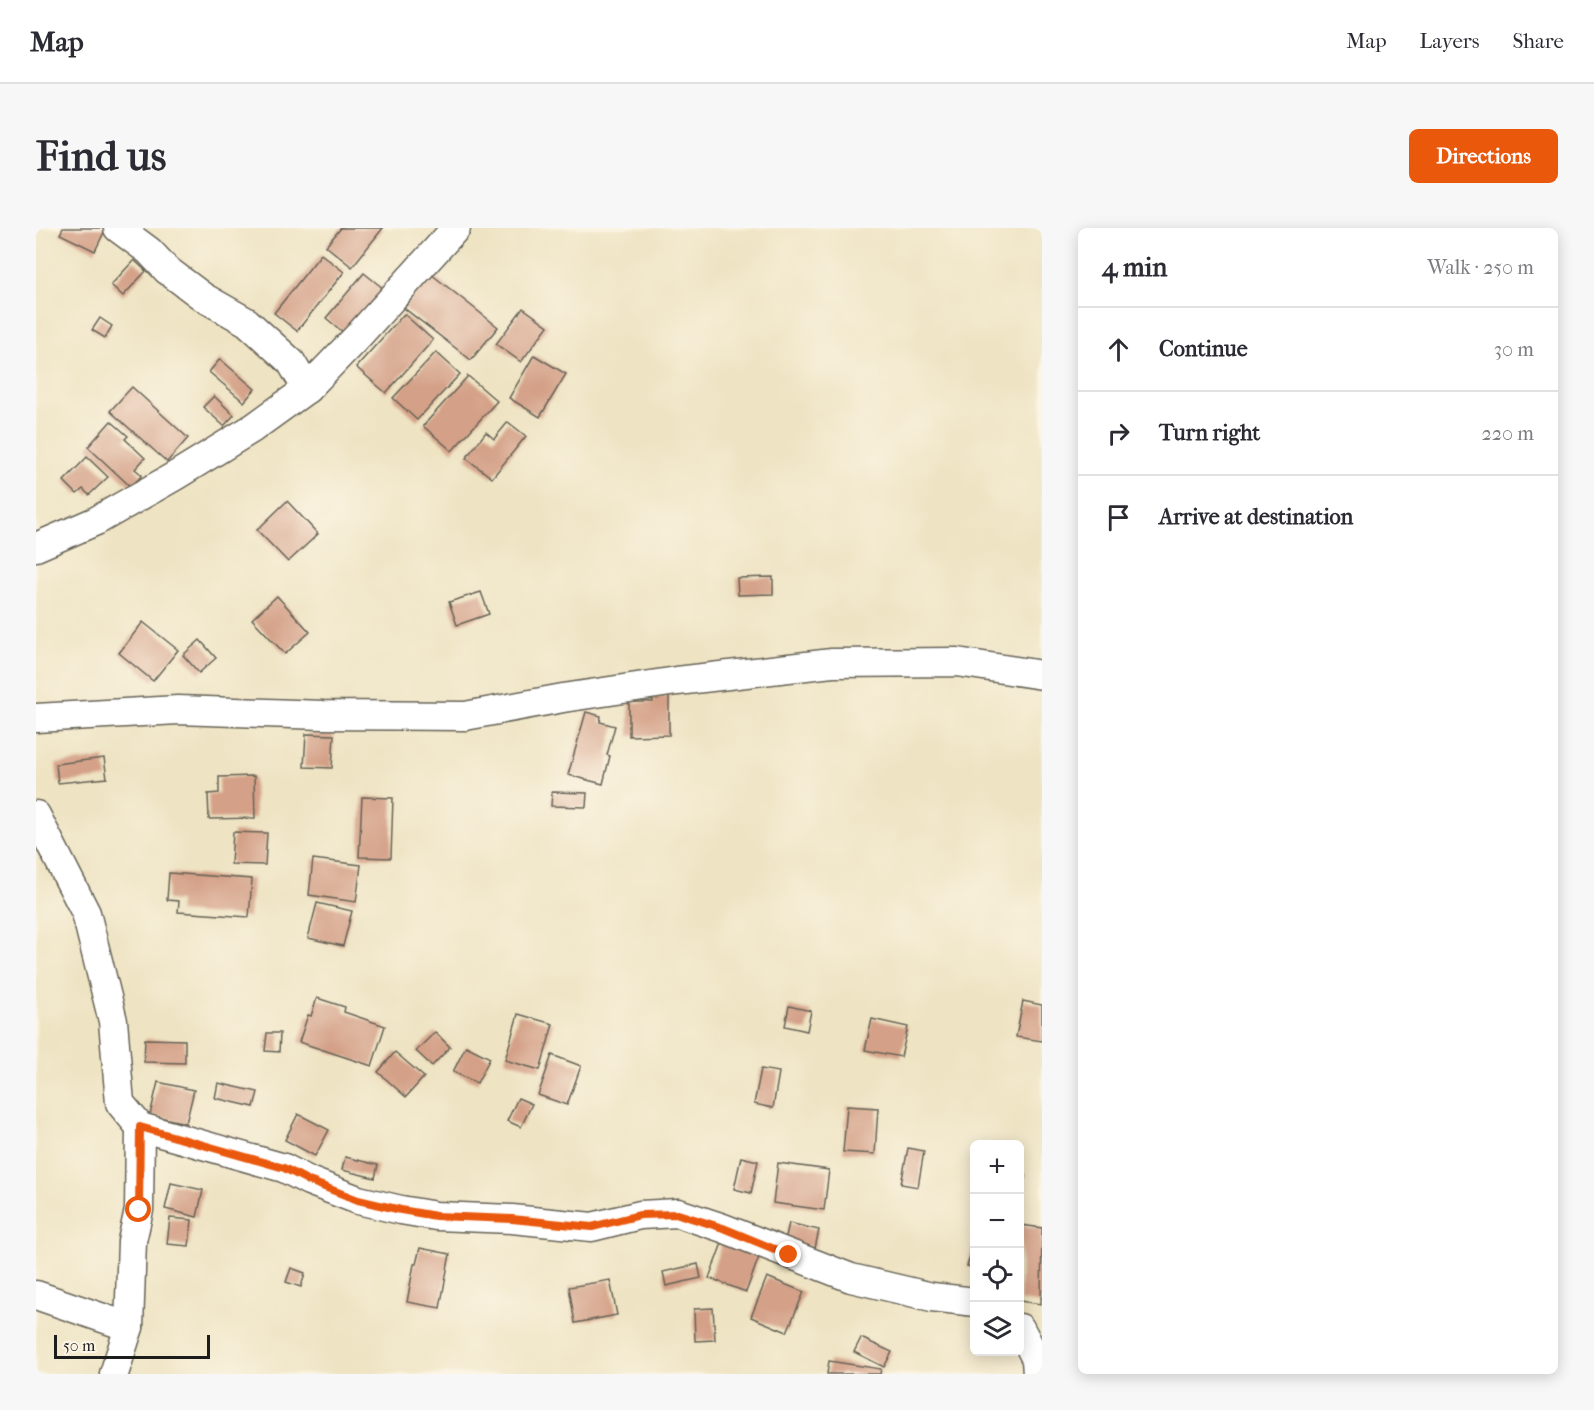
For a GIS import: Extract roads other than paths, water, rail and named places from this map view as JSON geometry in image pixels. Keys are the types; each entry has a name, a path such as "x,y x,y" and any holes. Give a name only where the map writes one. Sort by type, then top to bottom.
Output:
{"street":[{"path":"118,228 203,297 247,322 291,362 307,389"},
{"path":"36,547 96,521 175,476 253,428 307,389 456,228"},
{"path":"36,718 178,710 323,715 465,716 677,681 832,663 957,662 1042,675"},
{"path":"36,815 86,913 113,1021 120,1103 140,1127 275,1165 358,1200 401,1210 436,1216 512,1219 592,1227 640,1215 678,1214 723,1228 851,1278 932,1297 970,1301"},
{"path":"114,1374 129,1327 132,1241 139,1210 140,1127"},
{"path":"36,1295 129,1327"},
{"path":"1028,1328 1036,1359 1037,1374"}]}
